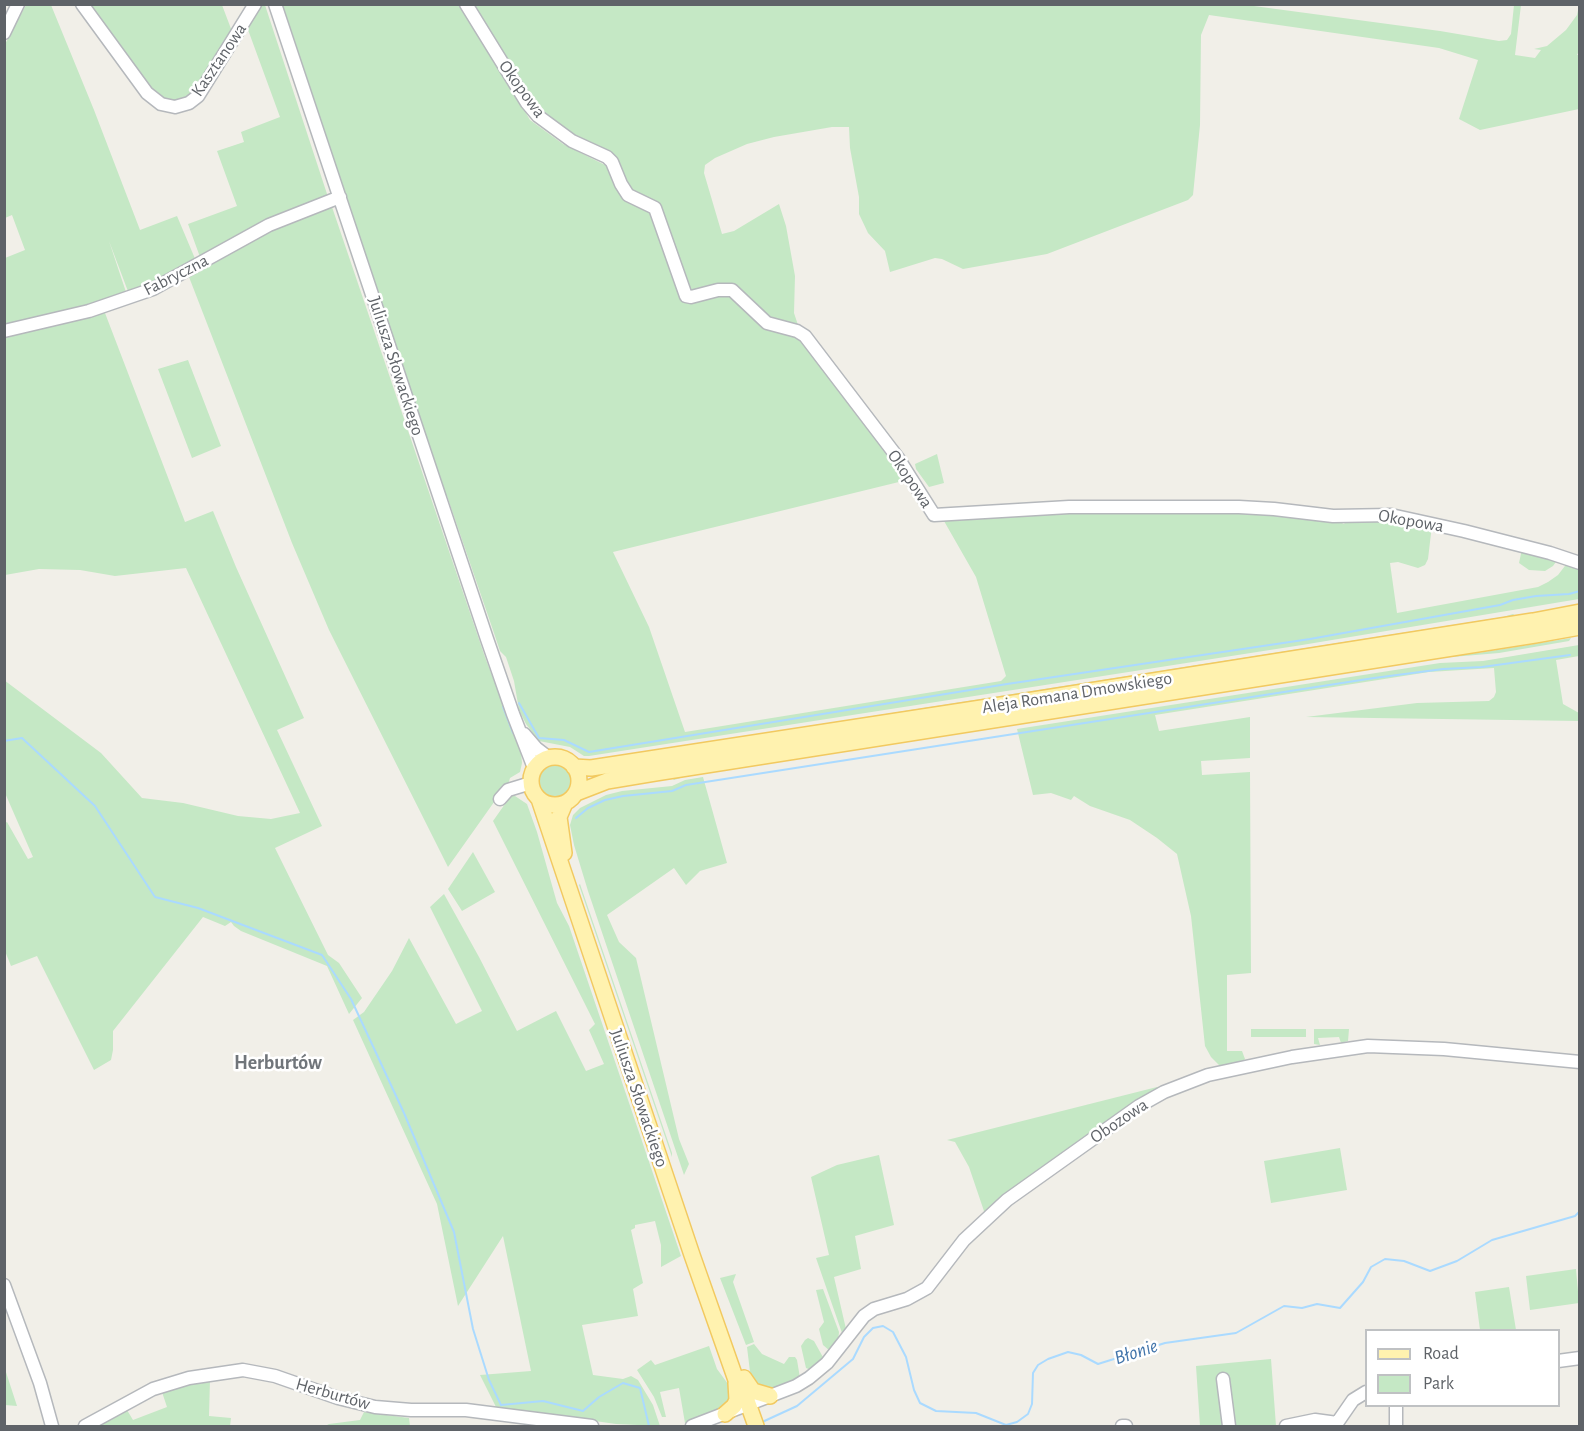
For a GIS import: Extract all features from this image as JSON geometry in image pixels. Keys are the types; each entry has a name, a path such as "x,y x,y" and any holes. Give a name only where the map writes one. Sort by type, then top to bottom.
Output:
{"main road":[{"name":"Aleja Romana Dmowskiego","path":"574,767 591,768 1580,612"},
{"name":"Aleja Romana Dmowskiego","path":"570,798 607,782 655,773 1580,627"},
{"path":"1550,633 1580,635"},
{"path":"549,758 563,759 574,767 579,780 570,798 551,805 534,795 532,775 538,764 549,758"},
{"name":"Juliusza Słowackiego","path":"570,798 559,818 565,856 750,1410"},
{"name":"Juliusza Słowackiego","path":"539,800 609,1013 740,1379"},
{"path":"740,1379 753,1391 770,1396"},
{"path":"725,1414 737,1400 740,1379"}],"street":[{"path":"4,33 18,4"},
{"name":"Kasztanowa","path":"82,4 147,93 161,104 175,107 189,103 198,96 255,4"},
{"name":"Juliusza Słowackiego","path":"275,4 518,726 532,775"},
{"name":"Okopowa","path":"466,4 527,103 538,116 572,141 607,157 612,162 628,195 656,208 682,291 686,296 691,297 718,290 732,290 767,323 797,331 806,336 898,458 934,515 1070,507 1239,507 1333,516 1391,515 1464,531 1580,563"},
{"name":"Fabryczna","path":"4,331 89,311 153,289 269,225 295,213 340,198"},
{"name":"Juliusza Słowackiego","path":"518,726 536,748 549,758"},
{"path":"500,799 508,790 532,775"},
{"name":"Obozowa","path":"750,1410 770,1396 796,1386 820,1371 864,1316 874,1309 907,1299 927,1288 964,1240 1007,1200 1139,1107 1164,1092 1208,1075 1368,1046 1444,1048 1580,1062"},
{"path":"4,1285 40,1383 52,1426"},
{"path":"1560,1361 1580,1358"},
{"name":"Herburtów","path":"85,1426 153,1389 209,1374 243,1370 275,1376 338,1398 375,1407 411,1410 466,1410 592,1426"},
{"path":"1223,1379 1229,1426"},
{"path":"1286,1426 1315,1420 1336,1425 1353,1400 1365,1393"},
{"path":"1396,1407 1396,1426"},
{"path":"692,1426 725,1414 750,1410"}],"green space":[{"path":"1239,4 1499,41 1507,40 1511,34 1514,5 1521,5 1515,55 1535,58 1541,50 1534,49 1547,46 1566,30 1577,15 1579,6 1580,49 1577,55 1580,55 1579,109 1480,130 1459,119 1478,60 1439,48 1209,15 1201,35 1200,125 1193,195 1188,200 1047,254 963,269 935,258 890,272 885,251 868,233 859,214 859,197 850,148 849,127 832,127 774,137 747,144 715,158 705,165 704,173 722,234 734,231 779,204 786,226 795,276 794,313 798,325 808,334 907,480 613,552 649,627 685,732 1001,681 1006,676 976,577 944,521 949,517 1061,510 1243,510 1344,518 1342,523 1344,524 1347,520 1360,517 1432,525 1428,559 1425,565 1418,568 1398,562 1390,563 1397,613 1538,587 1558,575 1568,562 1579,566 1579,599 1302,645 589,756 584,756 570,747 539,741 519,710 514,681 506,657 500,651 445,495 280,5 463,5 530,120 563,144 611,168 620,189 650,209 690,295 658,208 630,193 616,165 576,140 540,113 471,5"},
{"path":"26,5 51,5 140,230 177,216 196,261 129,294 109,241 127,295 5,327 5,258 25,250 12,215 5,218 4,46"},
{"path":"87,5 222,5 233,34 187,102 159,101"},
{"path":"265,5 328,197 200,257 188,224 237,206 217,151 244,142 241,132 280,117 247,27 258,6"},
{"path":"332,207 485,657 521,752 520,772 510,778 508,785 448,867 329,630 292,543 189,277 274,227"},
{"path":"105,313 185,522 213,511 304,718 277,730 322,826 275,848 328,955 339,963 362,998 349,1014 327,966 241,931 231,922 225,926 203,917 113,1031 111,1060 94,1070 37,956 11,966 5,951 5,823 7,822 28,859 33,857 5,793 4,680 101,753 142,798 183,803 238,816 271,819 300,813 186,568 115,576 80,570 39,569 5,575 5,334 82,315"},
{"path":"188,360 221,446 192,458 158,369"},
{"path":"937,454 944,483 929,487 915,464"},
{"path":"1522,549 1558,559 1545,571 1529,570 1519,563"},
{"path":"1513,614 1516,616 1507,620 602,760 605,758"},
{"path":"1571,638 1569,641 1499,653 1440,658 687,776 674,780 672,778 1435,655 1478,653"},
{"path":"1579,645 1579,656 1556,660 1563,704 1579,713 1579,721 1306,717 1417,703 1489,701 1496,692 1494,668 1429,672 1155,715 1159,731 1250,717 1250,758 1201,761 1202,775 1250,772 1251,973 1227,975 1227,1051 1242,1051 1245,1059 1241,1063 1221,1067 1211,1057 1205,1046 1191,916 1177,854 1130,820 1090,806 1074,796 1071,800 1051,793 1033,795 1017,729 1440,663 1483,661"},
{"path":"555,763 568,768 573,781 568,794 555,799 542,794 537,781 542,768"},
{"path":"703,777 727,863 700,871 686,885 674,868 607,915 619,942 636,958 679,1139 689,1164 684,1175 588,891 570,825 573,815 580,808 606,795 622,791 672,786 685,780"},
{"path":"512,794 527,804 557,903 569,926 681,1256 661,1267 661,1245 655,1221 635,1225 635,1228 631,1230 643,1283 633,1289 638,1316 582,1325 593,1375 623,1379 631,1376 638,1380 653,1405 660,1426 616,1424 496,1407 480,1375 531,1371 503,1236 458,1306 437,1204 353,1020 364,1012 392,971 409,938 456,1024 482,1011 430,907 444,894 517,1031 556,1011 586,1071 604,1064 589,1030 595,1024 493,821"},
{"path":"473,852 495,892 462,911 448,889"},
{"path":"579,885 672,1153 672,1157"},
{"path":"1251,1029 1306,1029 1306,1037 1251,1037"},
{"path":"1314,1029 1349,1029 1348,1041 1341,1043 1339,1037 1318,1038 1320,1045 1314,1044"},
{"path":"1157,1087 1159,1089 1007,1192 985,1214 969,1167 955,1142 947,1140"},
{"path":"1340,1148 1347,1190 1271,1203 1264,1161"},
{"path":"879,1155 894,1225 855,1236 861,1269 834,1277 846,1329 842,1333 816,1258 829,1255 811,1177 837,1165"},
{"path":"1576,1269 1579,1303 1530,1310 1526,1276"},
{"path":"736,1274 733,1282 754,1342 746,1345 720,1278"},
{"path":"1509,1287 1516,1329 1480,1329 1475,1292"},
{"path":"823,1289 839,1332 838,1342 830,1351 823,1345 819,1329 824,1322 816,1290"},
{"path":"808,1338 814,1341 824,1359 811,1370 806,1368 801,1346"},
{"path":"754,1344 762,1354 784,1364 789,1357 795,1357 800,1378 773,1388 763,1389 751,1380 747,1347"},
{"path":"709,1346 717,1369 731,1388 732,1397 721,1410 685,1423 679,1388 660,1392 666,1417 662,1417 654,1397 637,1370 651,1360 655,1365"},
{"path":"1271,1359 1276,1426 1200,1426 1196,1366"},
{"path":"5,1369 17,1406 5,1405"},
{"path":"210,1380 209,1416 231,1418 230,1426 99,1426 127,1410 133,1420 167,1407 162,1392"},
{"path":"364,1412 409,1418 410,1426 325,1426 360,1420"}],"waterway":[{"path":"519,703 539,738 564,740 589,752 1007,684 1310,639 1500,605 1513,600 1580,591"},
{"path":"576,818 588,808 605,800 672,791 686,785 1374,678 1570,655"},
{"path":"503,707 513,733"},
{"path":"4,741 22,738 95,806 155,897 198,908 322,955 351,999 404,1113 454,1232 473,1329 489,1380 501,1405 543,1401 583,1411 599,1397 623,1383 640,1388 649,1426"},
{"name":"Błonie","path":"760,1423 797,1406 853,1359 864,1337 873,1328 883,1326 893,1332 906,1357 914,1390 920,1403 936,1411 976,1413 1006,1425 1017,1422 1028,1414 1032,1404 1033,1373 1038,1365 1048,1359 1068,1352 1081,1355 1098,1364 1165,1343 1236,1333 1284,1306 1302,1308 1317,1304 1340,1308 1363,1282 1371,1267 1385,1259 1404,1261 1430,1271 1457,1261 1492,1240 1575,1216 1580,1211"}],"district":[{"name":"Herburtów","path":"278,1063"}]}
